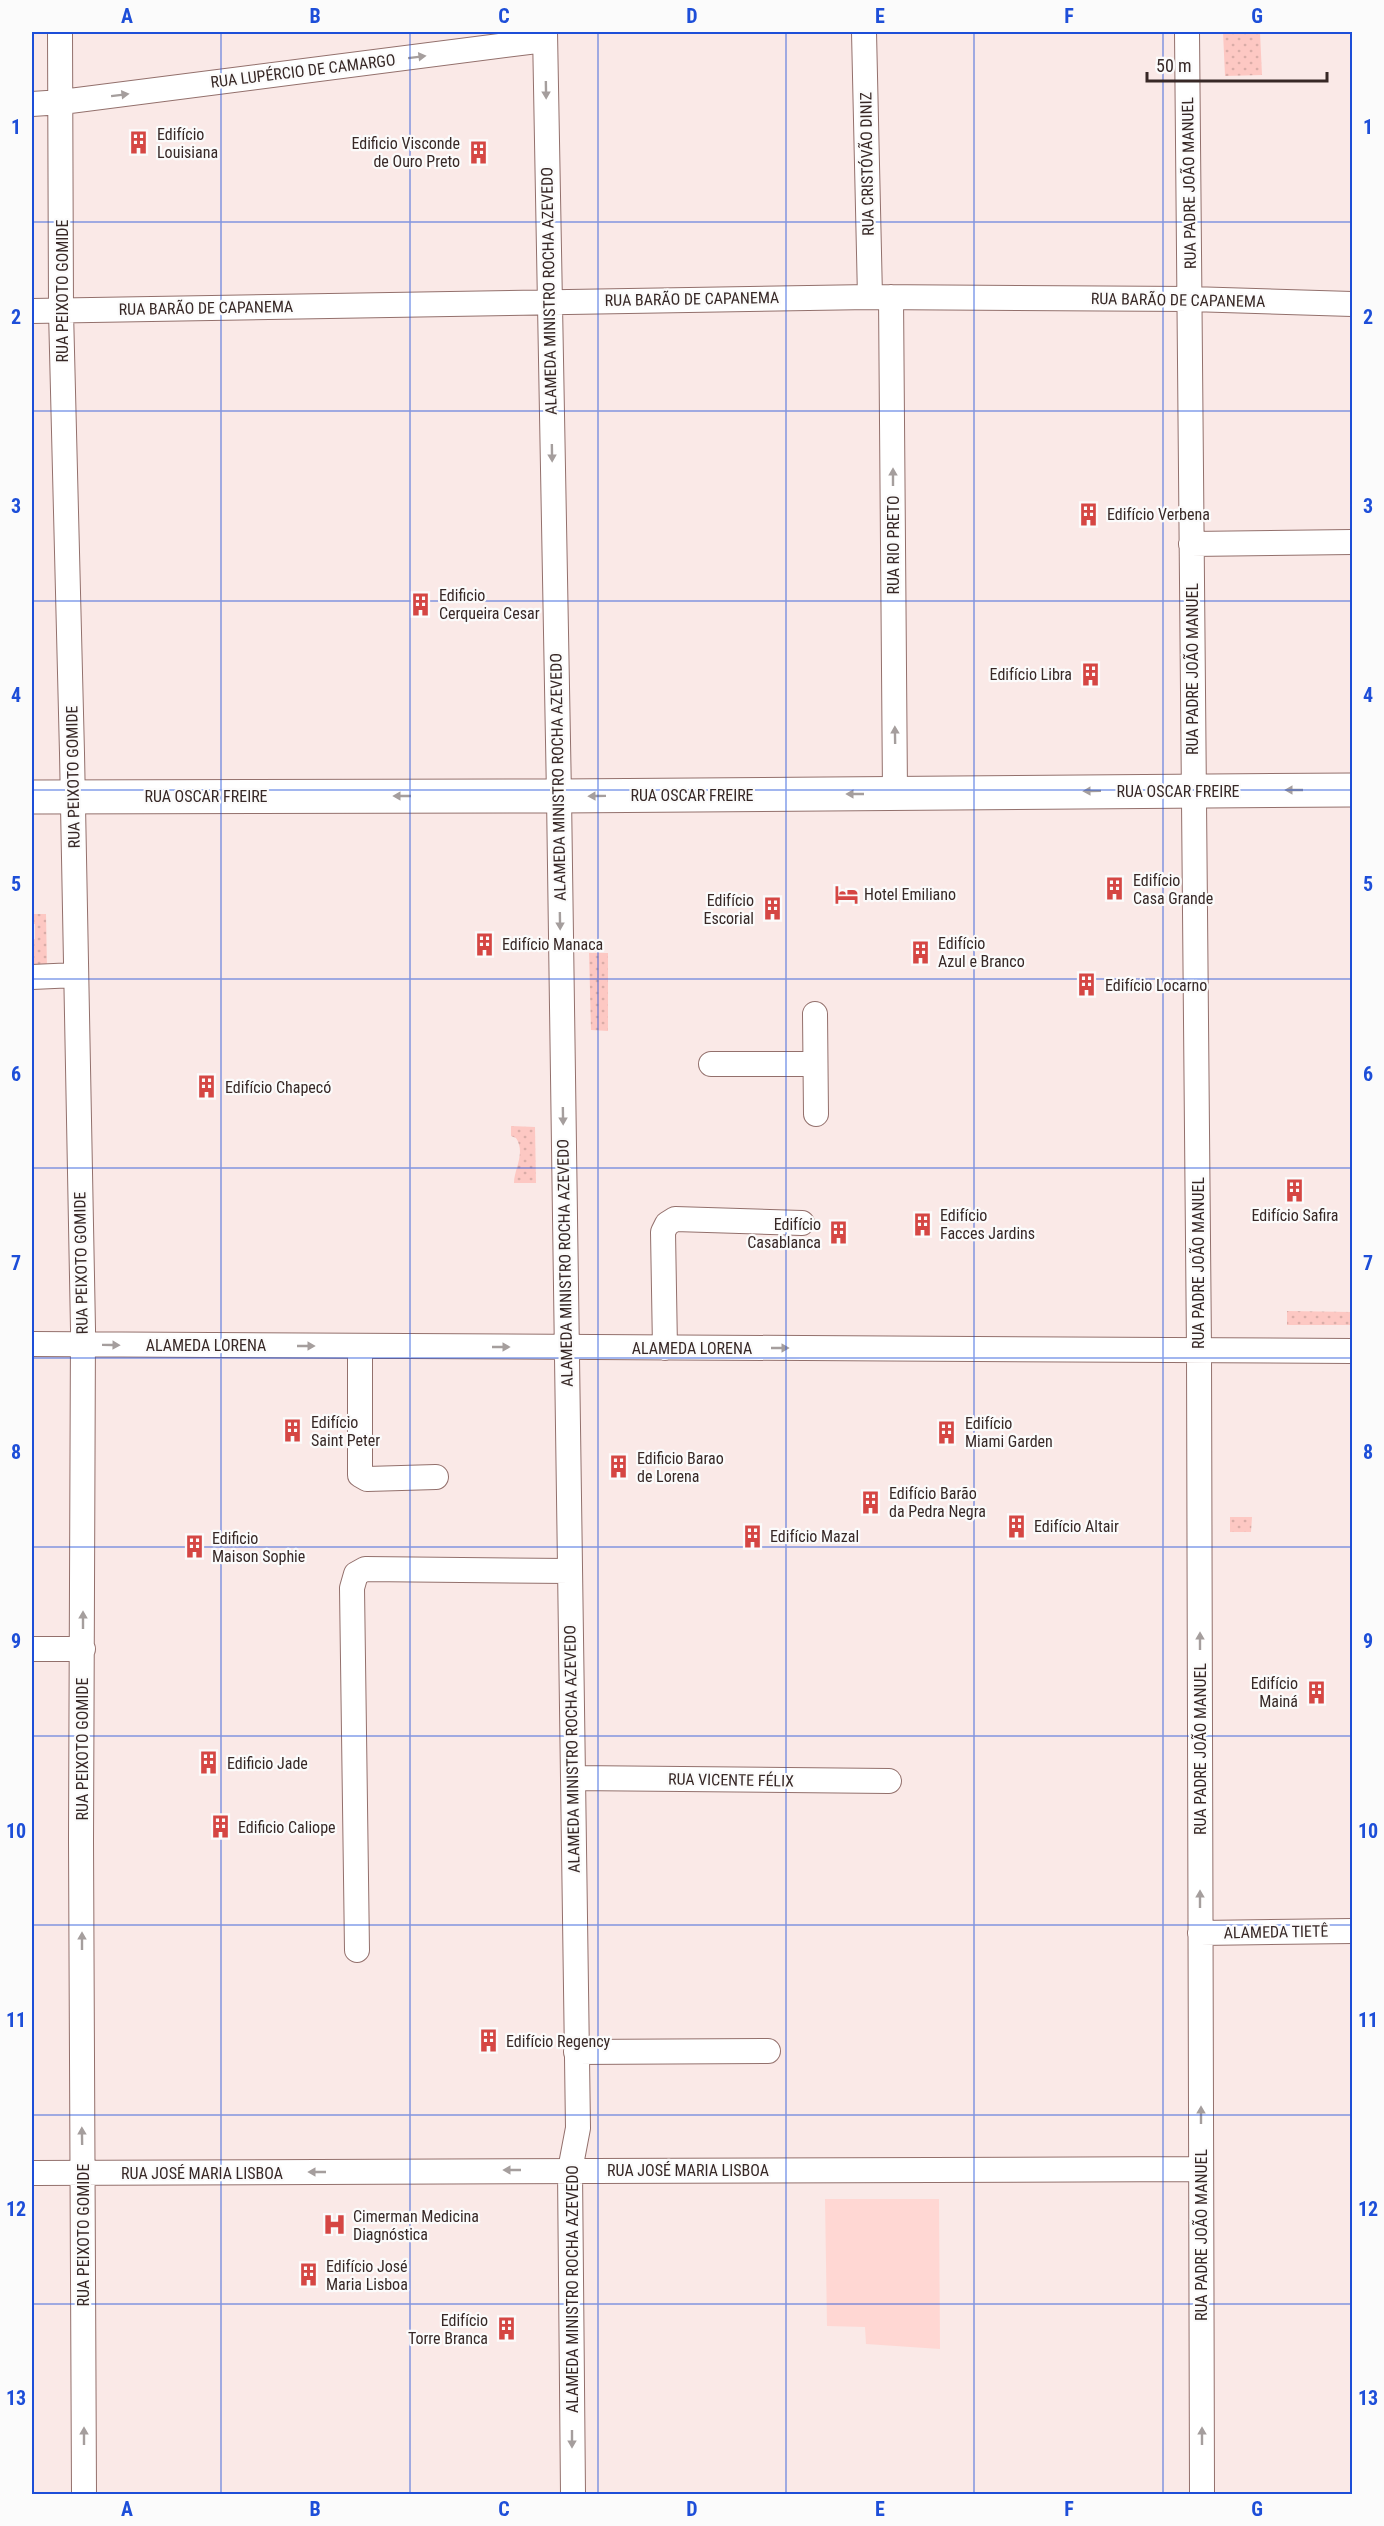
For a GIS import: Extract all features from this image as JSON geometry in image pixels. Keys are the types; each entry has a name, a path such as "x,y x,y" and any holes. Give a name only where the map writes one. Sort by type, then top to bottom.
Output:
{"street":[{"name":"RUA PEIXOTO GOMIDE","path":"60,32 61,310 73,796 82,1345 84,2494"},
{"name":"RUA CRISTÓVÃO DINIZ","path":"864,32 881,297"},
{"name":"RUA PADRE JOÃO MANUEL","path":"1187,32 1199,1351 1202,2494"},
{"name":"RUA LUPÉRCIO DE CAMARGO","path":"32,104 62,102 545,36"},
{"name":"ALAMEDA MINISTRO ROCHA AZEVEDO","path":"545,36 559,796 578,2128 570,2170 573,2494"},
{"name":"RUA BARÃO DE CAPANEMA","path":"32,311 881,297 1190,299 1353,304"},
{"name":"RUA RIO PRETO","path":"881,297 896,793"},
{"path":"1191,544 1353,542"},
{"name":"RUA OSCAR FREIRE","path":"32,797 1353,790"},
{"path":"32,977 76,975"},
{"path":"815,1014 816,1113"},
{"path":"711,1064 815,1064"},
{"path":"665,1348 663,1232 667,1224 675,1219 802,1223"},
{"name":"ALAMEDA LORENA","path":"32,1344 1353,1351"},
{"path":"360,1346 360,1475 367,1479 436,1477"},
{"path":"357,1950 352,1588 356,1574 365,1569 569,1571"},
{"path":"32,1649 83,1649"},
{"name":"RUA VICENTE FÉLIX","path":"573,1778 889,1782"},
{"name":"ALAMEDA TIETÊ","path":"1200,1933 1353,1931"},
{"path":"576,2052 768,2051"},
{"name":"RUA JOSÉ MARIA LISBOA","path":"32,2173 1201,2169"}],"shaded area":[{"path":"1223,32 1260,32 1262,75 1225,76"},
{"path":"32,914 46,914 47,968 33,968 32,940 35,939 35,924 32,924"},
{"path":"589,953 608,953 608,1031 591,1030"},
{"path":"511,1126 535,1127 536,1183 514,1183 520,1149 516,1138 511,1136"},
{"path":"1287,1311 1352,1312 1352,1325 1287,1325"},
{"path":"1230,1517 1252,1517 1251,1532 1230,1532"},
{"path":"825,2199 939,2199 940,2349 866,2344 865,2327 827,2326"}],"place":[{"name":"Edifício Louisiana","path":"139,143"},
{"name":"Edificio Visconde de Ouro Preto","path":"478,152"},
{"name":"Edifício Verbena","path":"1089,514"},
{"name":"Edificio Cerqueira Cesar","path":"421,604"},
{"name":"Edifício Libra","path":"1090,674"},
{"name":"Edifício Casa Grande","path":"1115,889"},
{"name":"Hotel Emiliano","path":"846,894"},
{"name":"Edifício Escorial","path":"772,909"},
{"name":"Edifício Manaca","path":"484,944"},
{"name":"Edifício Azul e Branco","path":"920,952"},
{"name":"Edifício Locarno","path":"1087,985"},
{"name":"Edifício Chapecó","path":"207,1087"},
{"name":"Edifício Safira","path":"1295,1190"},
{"name":"Edifício Facces Jardins","path":"922,1224"},
{"name":"Edifício Casablanca","path":"839,1233"},
{"name":"Edifício Saint Peter","path":"293,1431"},
{"name":"Edifício Miami Garden","path":"947,1432"},
{"name":"Edificio Barao de Lorena","path":"619,1467"},
{"name":"Edifício Barão da Pedra Negra","path":"871,1502"},
{"name":"Edifício Altair","path":"1016,1526"},
{"name":"Edifício Mazal","path":"752,1536"},
{"name":"Edificio Maison Sophie","path":"194,1547"},
{"name":"Edifício Mainá","path":"1316,1692"},
{"name":"Edificio Jade","path":"209,1763"},
{"name":"Edificio Caliope","path":"220,1827"},
{"name":"Edifício Regency","path":"488,2041"},
{"name":"Cimerman Medicina Diagnóstica","path":"335,2225"},
{"name":"Edifício José Maria Lisboa","path":"308,2275"},
{"name":"Edifício Torre Branca","path":"506,2329"}]}
